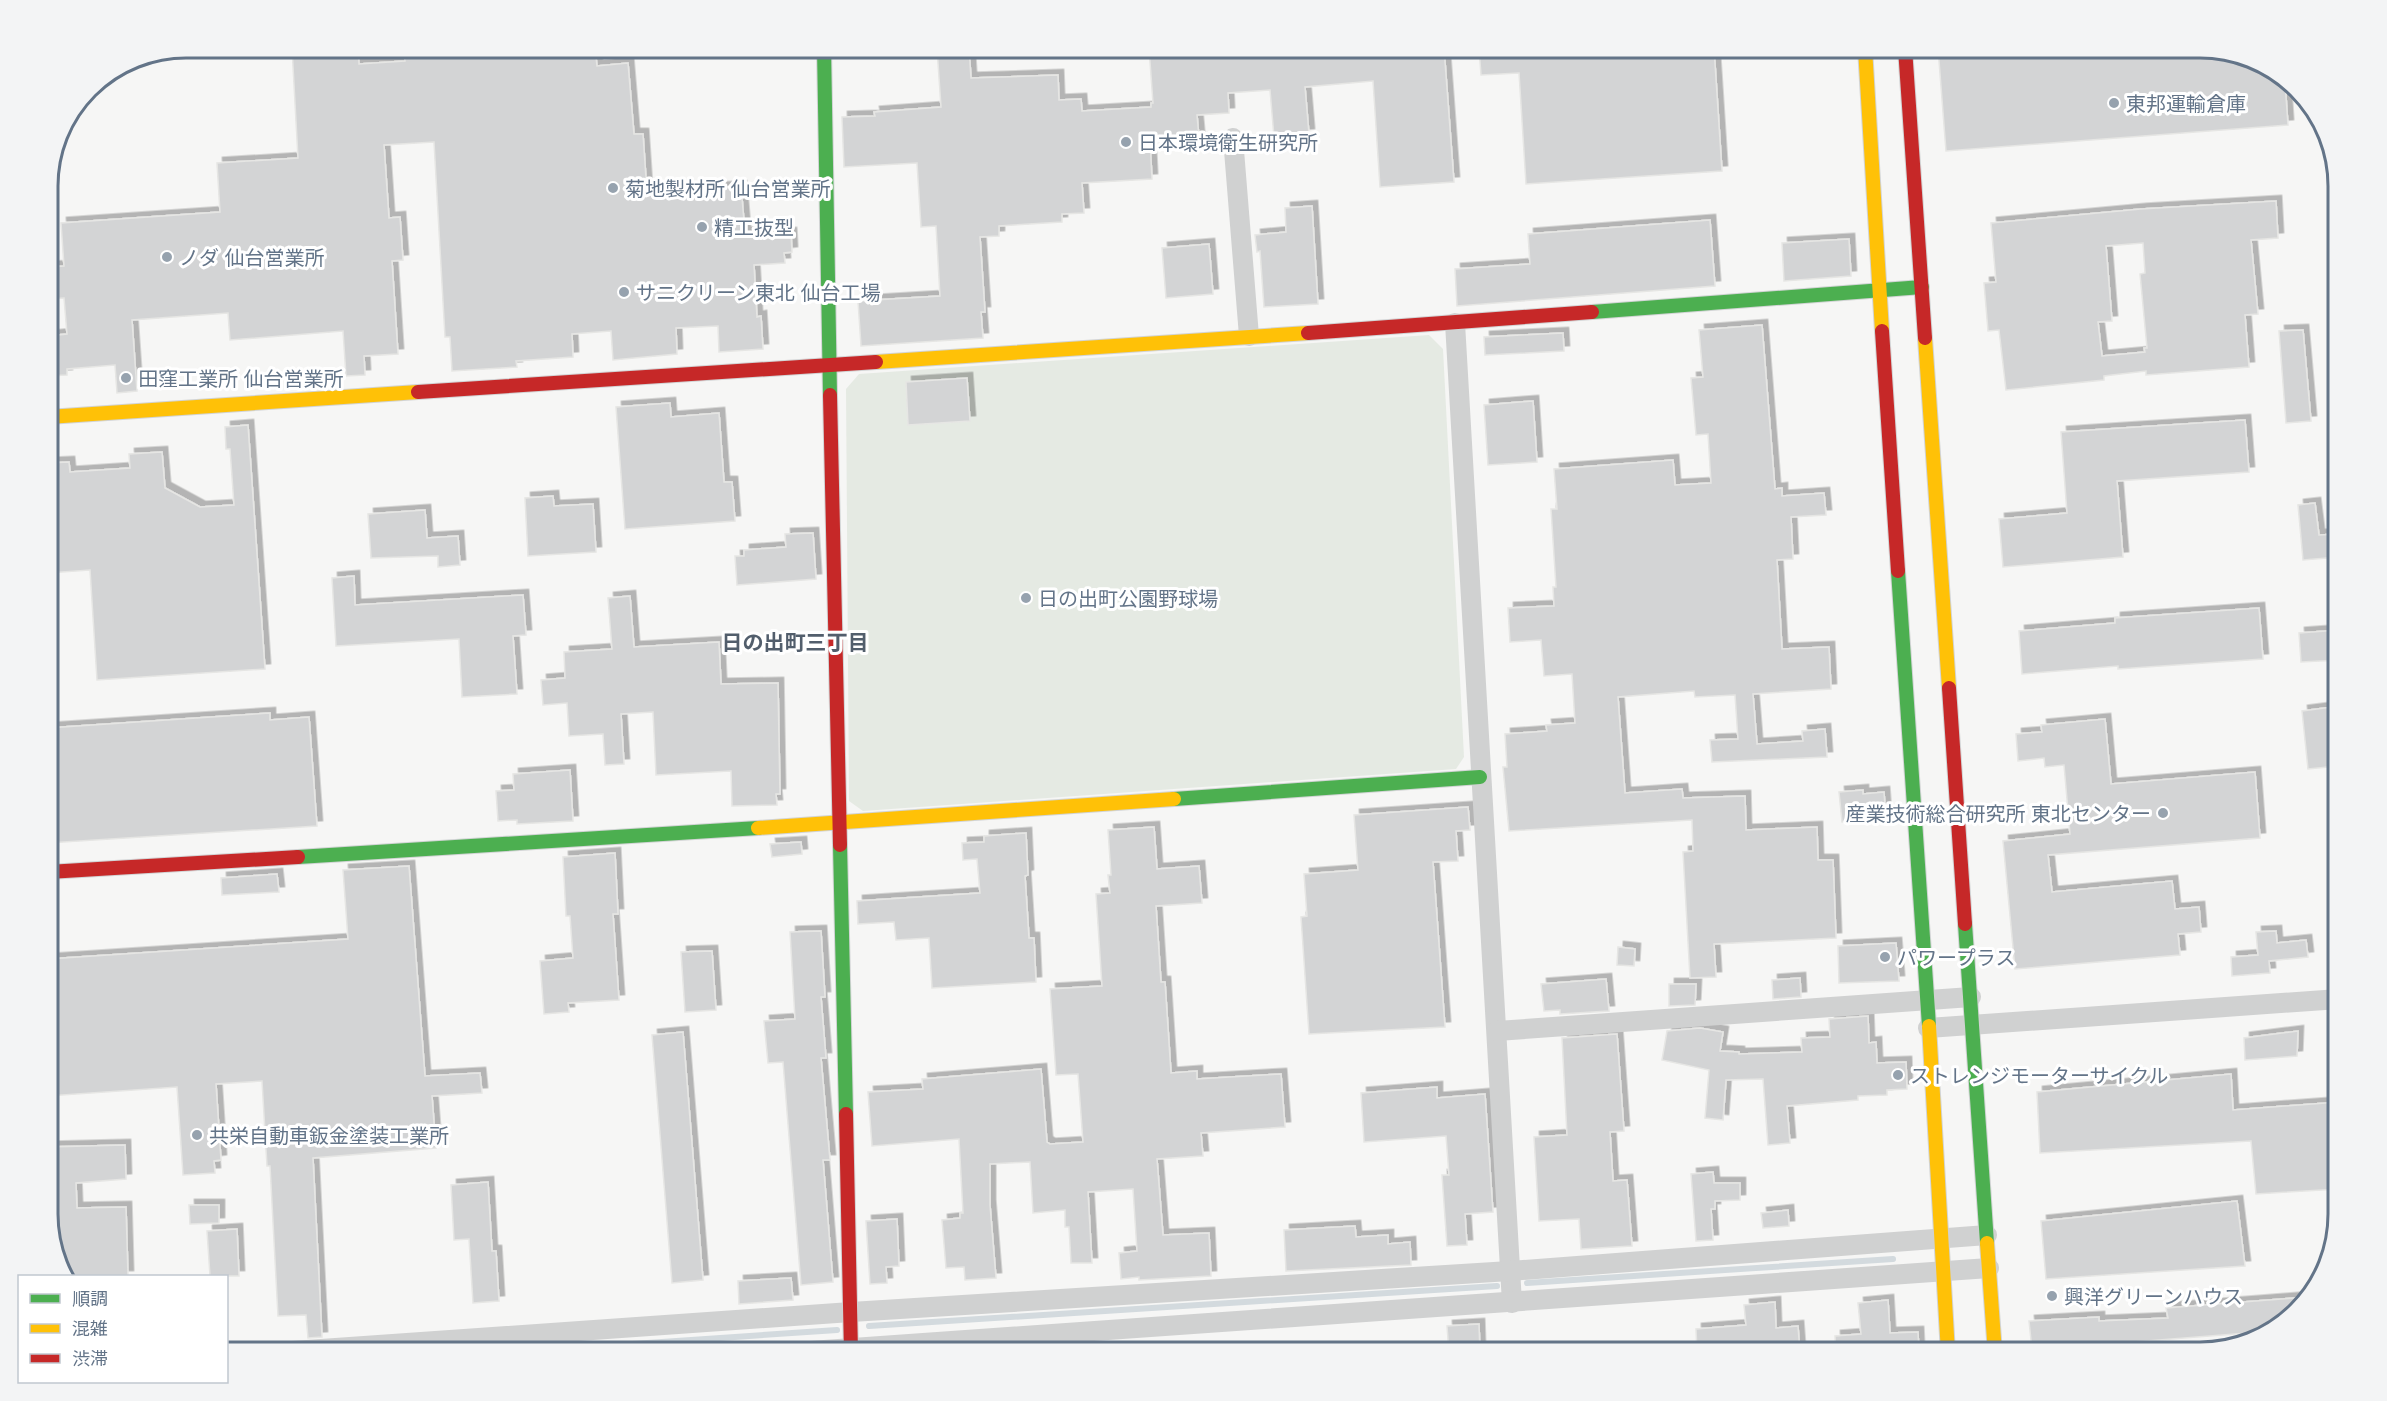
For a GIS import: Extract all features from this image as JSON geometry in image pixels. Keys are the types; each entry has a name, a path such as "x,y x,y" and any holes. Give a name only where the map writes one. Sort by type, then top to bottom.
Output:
{"street":[{"path":"1866,58 1947,1342"},
{"path":"1906,58 1994,1342"},
{"path":"824,59 851,1342"},
{"path":"1233,138 1249,336"},
{"path":"59,416 1455,323 1922,287"},
{"path":"1455,323 1512,1303"},
{"path":"59,871 839,823 1480,777"},
{"path":"1497,1031 1971,997"},
{"path":"1929,1028 2328,1000"},
{"path":"421,1342 850,1312 1510,1271 1987,1235"},
{"path":"975,1342 1989,1268"}],"shaded area":[{"path":"1429,335 1443,349 1464,757 1456,769 863,811 849,801 846,389 859,374"}],"building":[{"path":"1445,58 1454,182 1380,187 1373,81 1305,87 1309,134 1274,137 1270,90 1228,93 1229,113 1197,115 1199,137 1150,141 1152,179 1082,183 1084,213 1062,214 1062,222 999,226 999,236 980,237 985,312 981,312 983,338 861,346 858,301 940,296 936,226 921,227 917,163 844,167 842,117 875,116 874,112 941,107 938,59 970,59 971,78 1058,75 1059,100 1081,99 1082,111 1151,107 1153,103 1150,59"},
{"path":"1480,58 1715,58 1722,171 1526,184 1519,73 1481,75"},
{"name":"東邦運輸倉庫","path":"1939,58 2200,58 2249,68 2286,91 2288,125 1946,151"},
{"path":"293,59 359,59 359,64 405,61 405,59 596,59 597,66 628,63 634,134 643,134 647,193 741,186 745,233 763,231 763,235 791,233 792,252 784,253 785,263 754,265 757,317 761,316 763,349 719,352 718,326 676,328 677,354 613,360 611,331 572,334 573,357 516,361 517,367 452,371 450,337 445,337 434,142 384,145 389,218 400,217 403,260 392,261 398,354 364,356 365,375 346,376 343,331 230,340 228,313 132,320 137,391 117,393 115,365 67,369 67,375 59,375 59,335 67,334 64,298 59,298 59,266 64,266 61,223 220,212 217,163 298,158"},
{"path":"2276,201 2278,238 2251,240 2258,314 2245,315 2249,367 2146,375 2146,371 2104,376 2104,380 2006,390 1999,330 1988,331 1984,283 1996,282 1991,223 2141,209","holes":["2143,243 2145,273 2140,274 2147,348 2144,348 2145,352 2102,356 2098,322 2112,321 2106,246"]},
{"path":"1312,206 1318,304 1264,307 1260,251 1257,252 1255,235 1286,232 1285,208"},
{"path":"1710,220 1715,286 1457,306 1455,269 1530,264 1528,234"},
{"path":"1849,239 1851,276 1784,281 1782,243"},
{"path":"1209,244 1213,294 1166,298 1162,248"},
{"path":"1762,325 1775,489 1782,488 1782,496 1824,493 1826,515 1791,517 1793,559 1777,560 1782,649 1829,647 1831,689 1753,694 1757,744 1803,741 1802,731 1825,729 1827,757 1712,762 1710,740 1738,739 1735,695 1695,697 1694,691 1618,697 1625,793 1682,789 1683,798 1745,796 1746,830 1817,827 1818,860 1833,860 1836,938 1714,944 1716,977 1690,978 1683,852 1693,851 1692,820 1509,831 1503,767 1507,767 1505,734 1547,731 1546,725 1575,723 1572,674 1544,676 1541,640 1510,642 1508,608 1554,606 1553,587 1556,587 1551,509 1557,509 1554,469 1673,460 1675,485 1711,483 1708,434 1696,435 1691,378 1703,377 1699,330"},
{"path":"2303,330 2311,421 2286,423 2279,331"},
{"path":"1563,333 1564,351 1485,355 1484,337"},
{"path":"967,378 970,421 908,425 906,382"},
{"path":"1533,401 1537,462 1488,465 1484,405"},
{"path":"670,403 671,417 719,413 724,482 732,482 735,521 625,529 616,407"},
{"path":"2245,420 2249,472 2117,481 2123,557 2003,567 1999,519 2067,513 2061,432"},
{"path":"248,425 265,669 97,680 90,570 59,572 59,462 69,462 70,472 130,468 129,454 162,452 165,488 200,507 234,505 230,449 226,449 225,427"},
{"path":"553,496 554,506 593,504 596,552 528,556 525,498"},
{"path":"2315,503 2319,535 2328,535 2328,558 2303,560 2298,505"},
{"path":"425,510 427,538 458,536 460,565 438,567 438,556 371,558 368,514"},
{"path":"813,533 816,579 737,585 735,556 744,556 744,550 786,547 785,534"},
{"path":"354,576 355,605 523,595 526,635 513,636 517,694 462,697 459,639 336,646 332,578"},
{"path":"630,596 634,647 719,642 721,684 778,683 780,794 776,794 777,805 732,806 731,771 656,775 653,712 621,714 624,764 605,765 603,734 569,736 567,703 543,705 541,680 565,678 564,652 612,649 608,598"},
{"path":"2259,608 2263,659 2118,669 2118,666 2022,674 2019,631 2115,623 2115,618"},
{"path":"2328,631 2328,661 2301,662 2299,633"},
{"path":"2328,708 2328,767 2308,769 2302,711"},
{"path":"270,713 270,720 309,717 317,826 59,842 59,727"},
{"path":"2105,719 2111,784 2255,772 2260,838 2048,855 2052,892 2172,881 2175,909 2199,907 2201,932 2178,934 2180,955 2015,969 2003,841 2070,834 2064,765 2045,767 2044,758 2018,761 2016,734 2042,732 2041,725"},
{"path":"570,770 573,821 517,824 517,820 498,821 496,791 514,790 513,774"},
{"path":"1863,790 1863,794 1884,792 1886,819 1842,822 1839,792"},
{"path":"1468,807 1470,830 1456,831 1458,861 1433,862 1445,1027 1309,1034 1301,917 1307,916 1304,874 1358,870 1354,815"},
{"path":"1154,827 1157,869 1199,866 1202,903 1156,906 1161,982 1165,982 1171,1073 1197,1071 1197,1079 1281,1074 1285,1127 1201,1133 1203,1156 1157,1159 1163,1235 1209,1233 1211,1276 1121,1279 1119,1253 1137,1251 1133,1189 1088,1192 1092,1263 1071,1263 1069,1227 1065,1227 1065,1210 1033,1213 1030,1162 990,1164 990,1205 996,1278 965,1280 964,1267 946,1268 942,1220 960,1218 960,1213 963,1213 959,1139 872,1146 868,1092 923,1089 922,1079 1041,1069 1047,1142 1050,1144 1083,1142 1078,1074 1056,1075 1050,989 1102,986 1096,894 1110,893 1108,830"},
{"path":"1026,833 1028,875 1025,876 1029,938 1034,938 1036,982 932,988 929,938 896,940 894,922 858,924 857,901 980,893 977,859 963,860 962,843 984,842 984,836"},
{"path":"801,842 802,854 772,857 770,844"},
{"path":"615,853 618,914 613,914 619,1000 568,1003 569,1012 544,1014 540,961 573,958 570,916 566,916 563,857"},
{"path":"409,866 425,1076 480,1073 482,1093 432,1096 436,1148 313,1158 322,1337 308,1338 306,1315 278,1316 270,1166 267,1166 262,1081 216,1084 221,1160 214,1161 215,1173 183,1175 177,1087 59,1095 59,958 348,939 343,870"},
{"path":"277,874 279,892 222,895 221,878"},
{"path":"821,931 825,997 821,997 826,1058 821,1058 830,1160 823,1160 833,1282 801,1285 783,1062 768,1063 764,1021 795,1019 790,932"},
{"path":"2276,931 2277,943 2306,940 2308,957 2269,961 2270,973 2232,976 2231,957 2258,955 2256,932"},
{"path":"1896,943 1899,981 1839,983 1838,946"},
{"path":"1618,947 1635,949 1634,966 1617,965"},
{"path":"712,951 716,1010 685,1012 681,952"},
{"path":"1800,978 1801,997 1773,999 1772,980"},
{"path":"1606,979 1609,1011 1560,1014 1560,1010 1544,1011 1541,984"},
{"path":"1669,984 1696,984 1695,1005 1669,1006"},
{"path":"1868,1016 1869,1043 1876,1042 1877,1063 1906,1062 1907,1089 1887,1090 1887,1095 1858,1096 1858,1100 1787,1106 1790,1143 1768,1145 1763,1079 1726,1080 1723,1120 1705,1118 1709,1070 1662,1060 1667,1031 1700,1028 1723,1032 1720,1051 1739,1052 1739,1054 1802,1052 1801,1038 1830,1037 1829,1019"},
{"path":"2298,1031 2297,1056 2245,1060 2244,1038"},
{"path":"683,1032 703,1280 672,1283 652,1035"},
{"path":"1617,1034 1624,1131 1610,1132 1613,1181 1627,1180 1632,1246 1581,1249 1579,1219 1539,1221 1534,1137 1567,1135 1562,1038"},
{"path":"2231,1074 2233,1110 2328,1103 2328,1190 2256,1194 2251,1141 2040,1153 2037,1092"},
{"path":"1437,1087 1437,1098 1485,1094 1493,1212 1465,1214 1467,1245 1447,1246 1442,1175 1449,1175 1446,1136 1364,1142 1361,1093"},
{"path":"125,1145 126,1179 76,1183 77,1208 126,1207 128,1275 74,1275 72,1271 65,1255 59,1222 59,1147"},
{"path":"1713,1172 1714,1183 1740,1183 1740,1200 1715,1201 1715,1209 1711,1209 1713,1240 1696,1241 1691,1174"},
{"path":"488,1182 492,1251 496,1251 499,1301 473,1303 469,1239 454,1240 451,1185"},
{"path":"2237,1201 2245,1266 2046,1279 2041,1221"},
{"path":"189,1205 219,1205 219,1223 190,1224"},
{"path":"1788,1210 1789,1226 1763,1228 1761,1213"},
{"path":"897,1219 899,1266 886,1267 887,1283 870,1284 866,1221"},
{"path":"1355,1226 1356,1237 1388,1235 1388,1244 1410,1242 1411,1265 1286,1271 1284,1230"},
{"path":"237,1229 239,1276 210,1275 207,1231"},
{"path":"791,1278 793,1300 739,1304 738,1281"},
{"path":"2297,1298 2278,1316 2249,1333 2133,1342 2031,1342 2029,1321 2099,1317 2099,1321 2168,1318 2166,1308"},
{"path":"1888,1300 1890,1333 1918,1332 1918,1342 1835,1342 1835,1336 1861,1334 1858,1303"},
{"path":"1775,1302 1776,1328 1798,1326 1799,1342 1697,1342 1696,1329 1746,1325 1744,1305"},
{"path":"1479,1324 1480,1342 1448,1342 1447,1326"}],"waterway":[{"path":"1527,1283 1893,1259"},
{"path":"869,1326 1497,1286"},
{"path":"661,1342 837,1330"}],"traffic: fast":[{"path":"824,59 830,395"},
{"path":"1592,312 1922,287"},
{"path":"1898,571 1929,1026"},
{"path":"1174,799 1480,777"},
{"path":"298,857 758,828"},
{"path":"840,845 846,1114"},
{"path":"1965,924 1987,1243"}],"traffic: slow":[{"path":"1866,58 1882,331"},
{"path":"876,362 1308,333"},
{"path":"1925,338 1949,688"},
{"path":"59,416 418,392"},
{"path":"758,828 1174,799"},
{"path":"1929,1026 1947,1342"},
{"path":"1987,1243 1994,1342"}],"traffic: jam":[{"path":"1906,58 1925,338"},
{"path":"1308,333 1592,312"},
{"path":"1882,331 1898,571"},
{"path":"418,392 876,362"},
{"path":"830,395 840,845"},
{"path":"1949,688 1965,924"},
{"path":"59,871 298,857"},
{"path":"846,1114 851,1342"}],"place":[{"name":"東邦運輸倉庫","path":"2114,103"},
{"name":"日本環境衛生研究所","path":"1126,142"},
{"name":"菊地製材所 仙台営業所","path":"613,188"},
{"name":"精工抜型","path":"702,227"},
{"name":"ノダ 仙台営業所","path":"167,257"},
{"name":"サニクリーン東北 仙台工場","path":"624,292"},
{"name":"田窪工業所 仙台営業所","path":"126,378"},
{"name":"日の出町公園野球場","path":"1026,598"},
{"name":"産業技術総合研究所 東北センター","path":"2163,813"},
{"name":"パワープラス","path":"1885,957"},
{"name":"ストレンジモーターサイクル","path":"1898,1075"},
{"name":"共栄自動車鈑金塗装工業所","path":"197,1135"},
{"name":"興洋グリーンハウス","path":"2052,1296"}],"district":[{"name":"日の出町三丁目","path":"795,642"}]}
